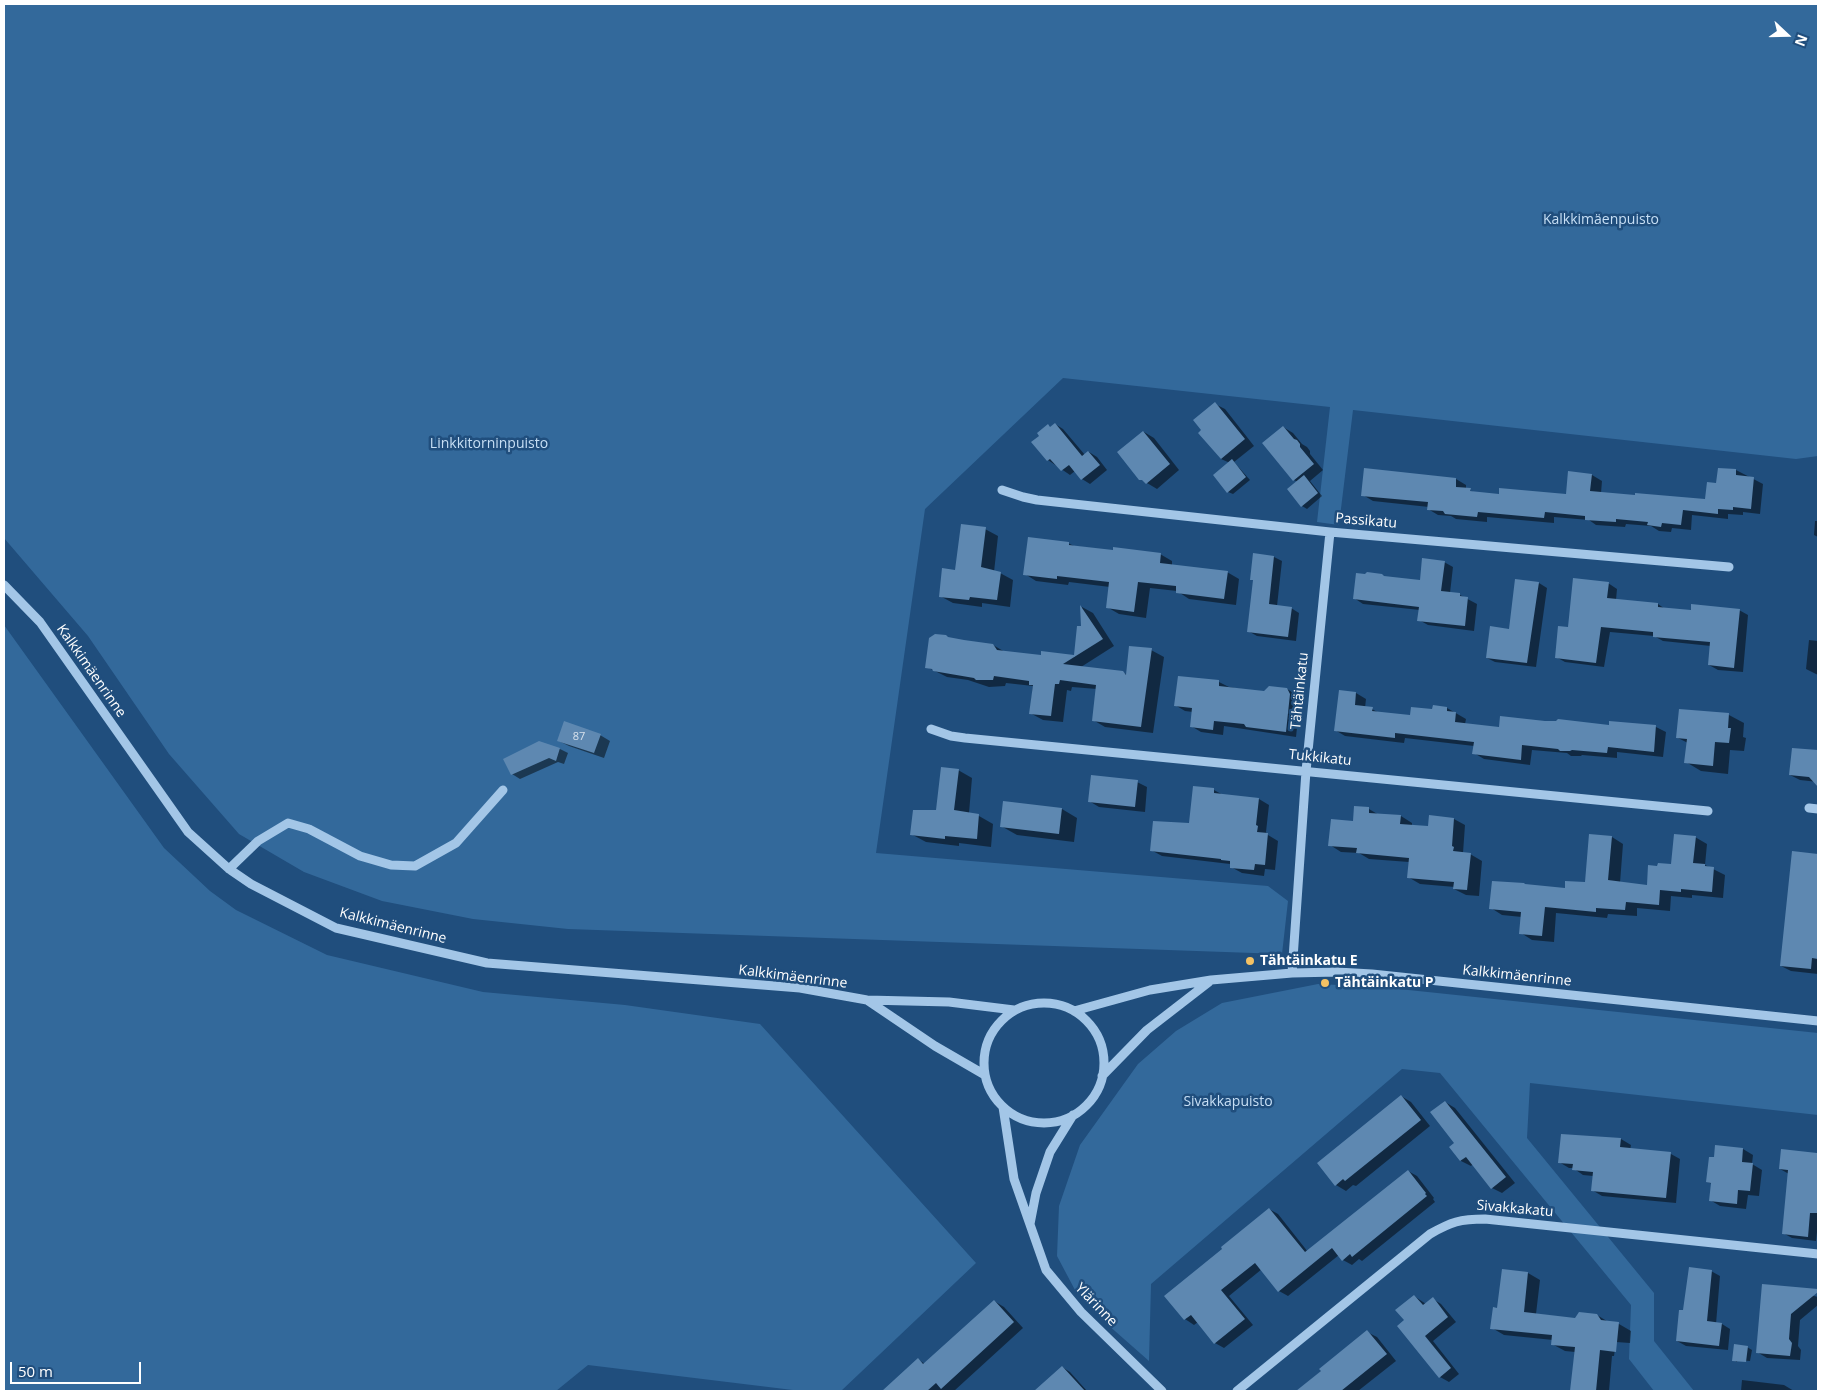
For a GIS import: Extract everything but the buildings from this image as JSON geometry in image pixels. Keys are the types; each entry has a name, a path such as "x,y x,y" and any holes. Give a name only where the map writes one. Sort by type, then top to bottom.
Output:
{"street":[{"name":"Passikatu","path":"1002,490 1037,500 1330,532 1729,567"},
{"name":"Tähtäinkatu","path":"1292,973 1306,771 1330,532"},
{"name":"Kalkkimäenrinne","path":"4,585 40,622 188,832 228,869 251,884 336,928 486,963 800,988 867,1000 948,1002 1014,1010"},
{"name":"Tukkikatu","path":"931,730 965,738 1708,811"},
{"path":"228,869 258,841 288,823 309,829 360,856 391,865 415,866 456,843 503,790"},
{"name":"Kalkkimäenrinne","path":"1074,1011 1150,990 1212,980 1292,973 1338,972 1818,1020"},
{"path":"1102,1076 1147,1030 1212,980"},
{"name":"Kalkkimäenrinne","path":"867,1000 935,1046 985,1075"},
{"path":"1050,1003 1074,1011 1093,1028 1103,1051 1102,1076 1092,1099 1084,1108 1062,1120 1037,1123 1013,1115 1003,1107 988,1087 983,1062 989,1038 1004,1018 1014,1010 1026,1005 1050,1003"},
{"name":"Ylärinne","path":"1003,1107 1014,1179 1046,1270 1081,1312 1162,1391"},
{"path":"1030,1225 1036,1193 1050,1152 1073,1115"},
{"name":"Sivakkakatu","path":"1236,1391 1430,1234 1448,1223 1468,1219 1484,1219 1818,1254"}],"green space":[{"name":"Linkkitorninpuisto","path":"4,4 1818,4 1818,456 1796,459 1353,410 1339,525 1317,522 1330,407 1063,378 925,509 876,853 1268,886 1288,901 1282,954 568,929 473,919 382,901 304,872 239,834 169,754 88,636 4,538"},
{"path":"4,625 164,848 210,891 236,910 327,955 483,992 625,1005 760,1024 976,1263 841,1391 801,1391 588,1365 556,1391 4,1391"},
{"name":"Sivakkapuisto","path":"1318,984 1380,987 1818,1033 1818,1115 1530,1083 1527,1138 1654,1293 1654,1341 1694,1391 1654,1391 1629,1359 1631,1305 1440,1073 1402,1069 1151,1284 1149,1361 1107,1324 1075,1290 1057,1256 1059,1206 1080,1145 1138,1064 1176,1031 1222,1003"}],"place":[{"name":"Tähtäinkatu E","path":"1250,961"},
{"name":"Tähtäinkatu P","path":"1325,983"}],"park label":[{"name":"Kalkkimäenpuisto","path":"1601,220"}]}
